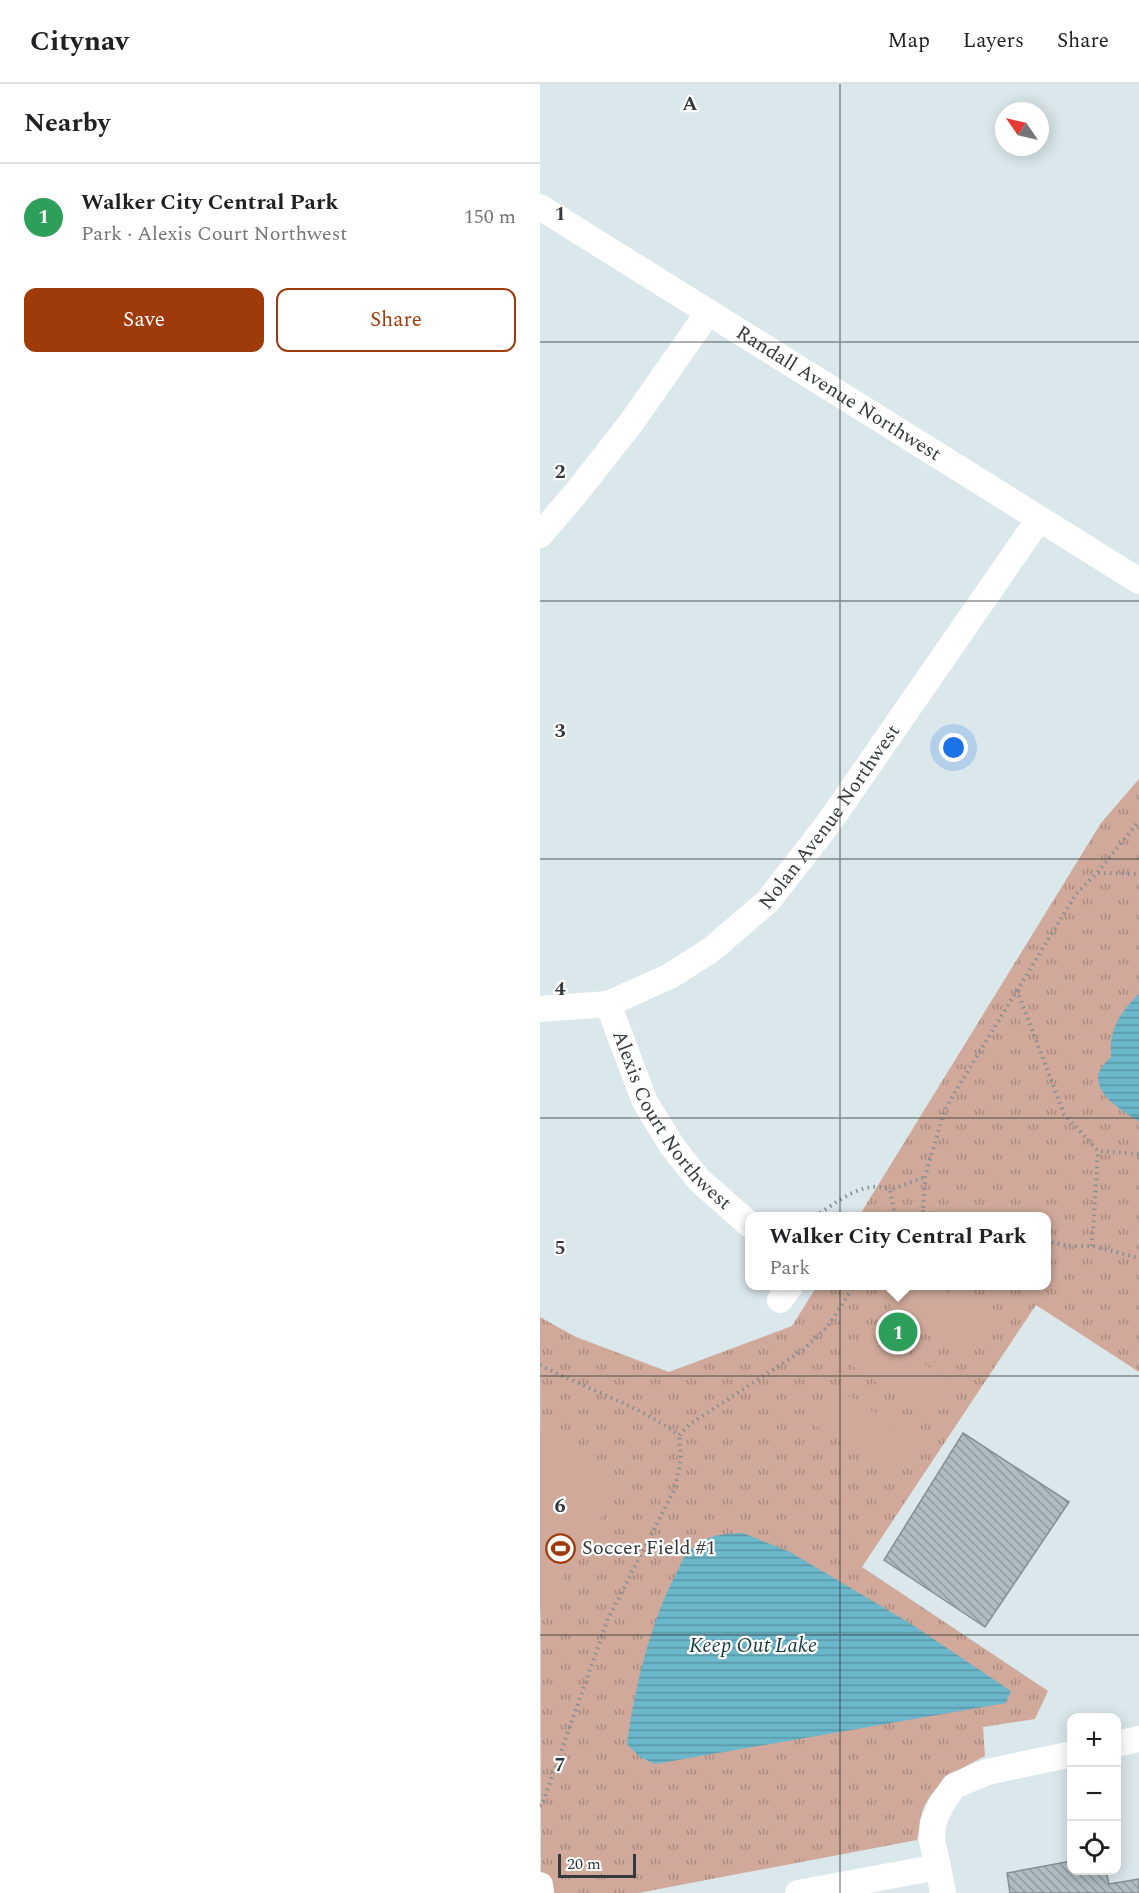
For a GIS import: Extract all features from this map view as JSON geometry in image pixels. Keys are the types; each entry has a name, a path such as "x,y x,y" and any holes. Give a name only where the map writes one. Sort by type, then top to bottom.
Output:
{"street":[{"name":"Randall Avenue Northwest","path":"540,207 1139,581"},
{"path":"540,535 632,423 708,313"},
{"name":"Nolan Avenue Northwest","path":"540,1009 608,1004 670,976 711,950 768,901 828,824 1039,519"},
{"name":"Alexis Court Northwest","path":"608,1004 645,1102 672,1146 699,1180 745,1221"},
{"path":"1121,1743 1139,1739"},
{"path":"943,1893 932,1841 933,1823 941,1805 954,1786 987,1772 1067,1755"},
{"path":"798,1893 938,1867"},
{"path":"540,1885 541,1893"}],"path":[{"path":"922,1212 925,1177 944,1112 1076,894 1097,873 1139,821"},
{"path":"1097,873 1139,874"},
{"path":"1017,990 1064,1114 1098,1151 1139,1154"},
{"path":"1092,1246 1098,1151"},
{"path":"826,1212 861,1189 882,1186 890,1190 925,1177"},
{"path":"890,1190 894,1212"},
{"path":"1051,1242 1068,1246 1092,1246 1139,1258"},
{"path":"679,1435 690,1424 803,1350 828,1326 851,1290"},
{"path":"540,1365 616,1398 664,1424 679,1435 681,1458 675,1488 608,1619 540,1806"}],"green space":[{"path":"1139,779 1139,1372 1036,1305 862,1567 1048,1691 1035,1719 983,1727 985,1756 946,1779 931,1795 921,1816 917,1840 638,1893 541,1893 540,1317 576,1337 669,1372 792,1326 814,1290 1051,1290 1051,1212 861,1212 1101,823"},
{"path":"902,1290 943,1290 993,1323 968,1361 889,1309"},
{"path":"875,1332 953,1383 931,1418 852,1366"},
{"path":"837,1388 916,1440 892,1476 813,1424"},
{"name":"Soccer Field #1","path":"540,1429 624,1483 540,1612"}],"water":[{"path":"1139,994 1139,1121 1107,1097 1099,1084 1098,1074 1111,1057 1112,1038 1117,1022"},
{"name":"Keep Out Lake","path":"743,1533 790,1552 908,1622 1011,1691 1006,1703 655,1764 640,1757 627,1744 630,1723 645,1656 668,1591 685,1556 694,1546 714,1536"}],"building":[{"path":"963,1433 1069,1502 985,1627 884,1560"},
{"path":"1067,1862 1067,1875 1107,1875 1109,1884 1139,1879 1139,1893 1010,1893 1007,1873"}],"place":[{"name":"Walker City Central Park","path":"898,1332"},
{"name":"Soccer Field #1","path":"561,1548"}]}
